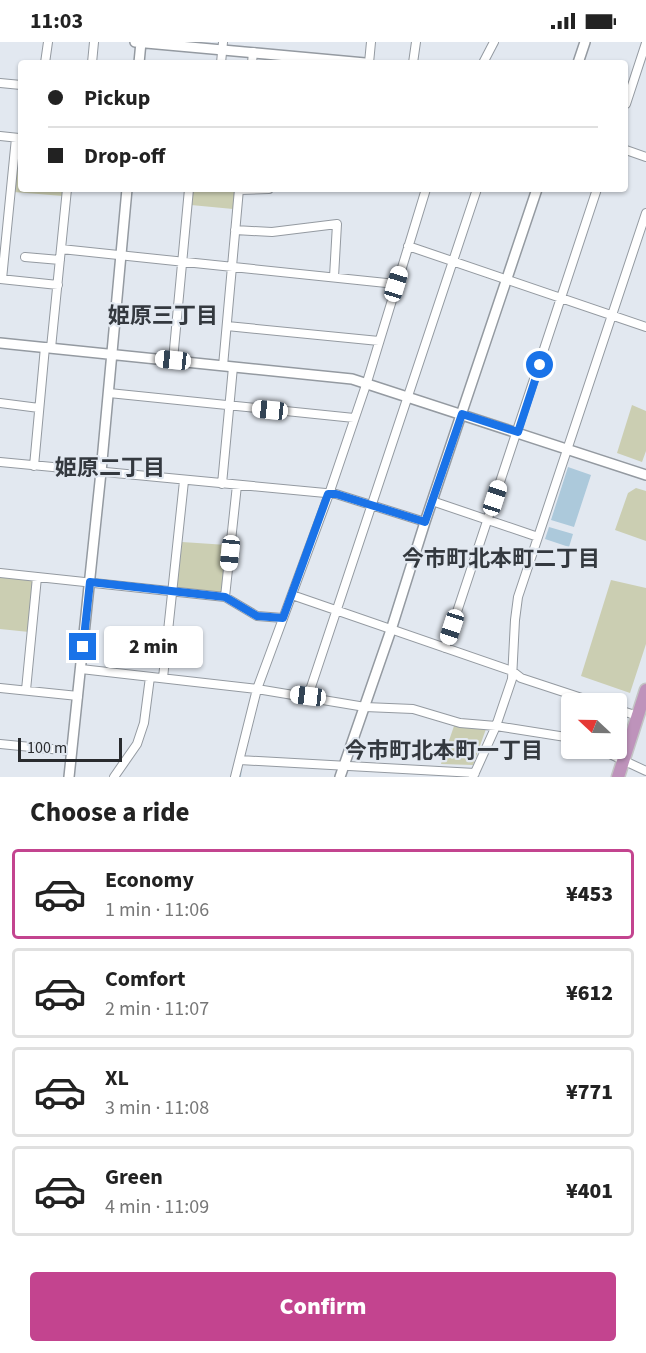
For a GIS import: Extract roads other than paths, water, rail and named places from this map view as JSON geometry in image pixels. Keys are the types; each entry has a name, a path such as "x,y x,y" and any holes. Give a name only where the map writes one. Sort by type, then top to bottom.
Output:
{"highway":[{"path":"618,777 646,690"}],"street":[{"path":"45,60 48,42"},
{"path":"92,60 94,42"},
{"path":"135,42 223,46 253,52 336,60"},
{"path":"139,60 141,42"},
{"path":"368,60 371,42"},
{"path":"414,60 416,42"},
{"path":"485,60 494,42"},
{"path":"579,60 585,42"},
{"path":"628,98 646,43"},
{"path":"252,60 253,52"},
{"path":"0,83 18,85"},
{"path":"0,136 18,138"},
{"path":"18,144 3,239 1,279 58,285"},
{"path":"628,151 646,157"},
{"path":"34,466 39,408 58,285 67,192"},
{"path":"69,777 113,354 127,192"},
{"path":"173,360 189,192"},
{"path":"222,484 229,406 227,326 239,192"},
{"path":"235,777 257,689 354,418 425,192"},
{"path":"308,696 476,192"},
{"path":"340,777 536,192"},
{"path":"445,648 596,192"},
{"path":"240,760 474,775 496,726 512,679 518,597 646,213"},
{"path":"235,230 272,232 337,224 334,277"},
{"path":"408,246 646,327"},
{"path":"61,249 396,284"},
{"path":"25,257 60,260"},
{"path":"227,326 379,341"},
{"path":"0,343 352,379 408,395 646,475"},
{"path":"109,393 354,418"},
{"path":"0,403 39,408"},
{"path":"0,462 336,494 371,507 425,522"},
{"path":"163,678 174,592 184,481"},
{"path":"225,597 237,486"},
{"path":"432,501 538,537"},
{"path":"0,573 225,597 257,616 283,618"},
{"path":"26,690 37,577"},
{"path":"292,595 512,671 521,678 567,693"},
{"path":"81,669 257,689 365,707 413,709 460,723 561,736"},
{"path":"114,777 137,744 144,723 150,677"},
{"path":"0,688 78,696"},
{"path":"627,712 638,716"},
{"path":"0,744 72,751"},
{"path":"619,759 646,771"}],"water":[{"path":"568,467 591,475 574,527 551,520"},
{"path":"549,527 573,534 569,547 545,539"}],"waterway":[{"path":"240,777 241,767"}],"district":[{"name":"姫原三丁目","path":"163,315"},
{"name":"姫原二丁目","path":"110,467"},
{"name":"今市町北本町二丁目","path":"501,558"},
{"name":"今市町北本町一丁目","path":"444,750"}]}
